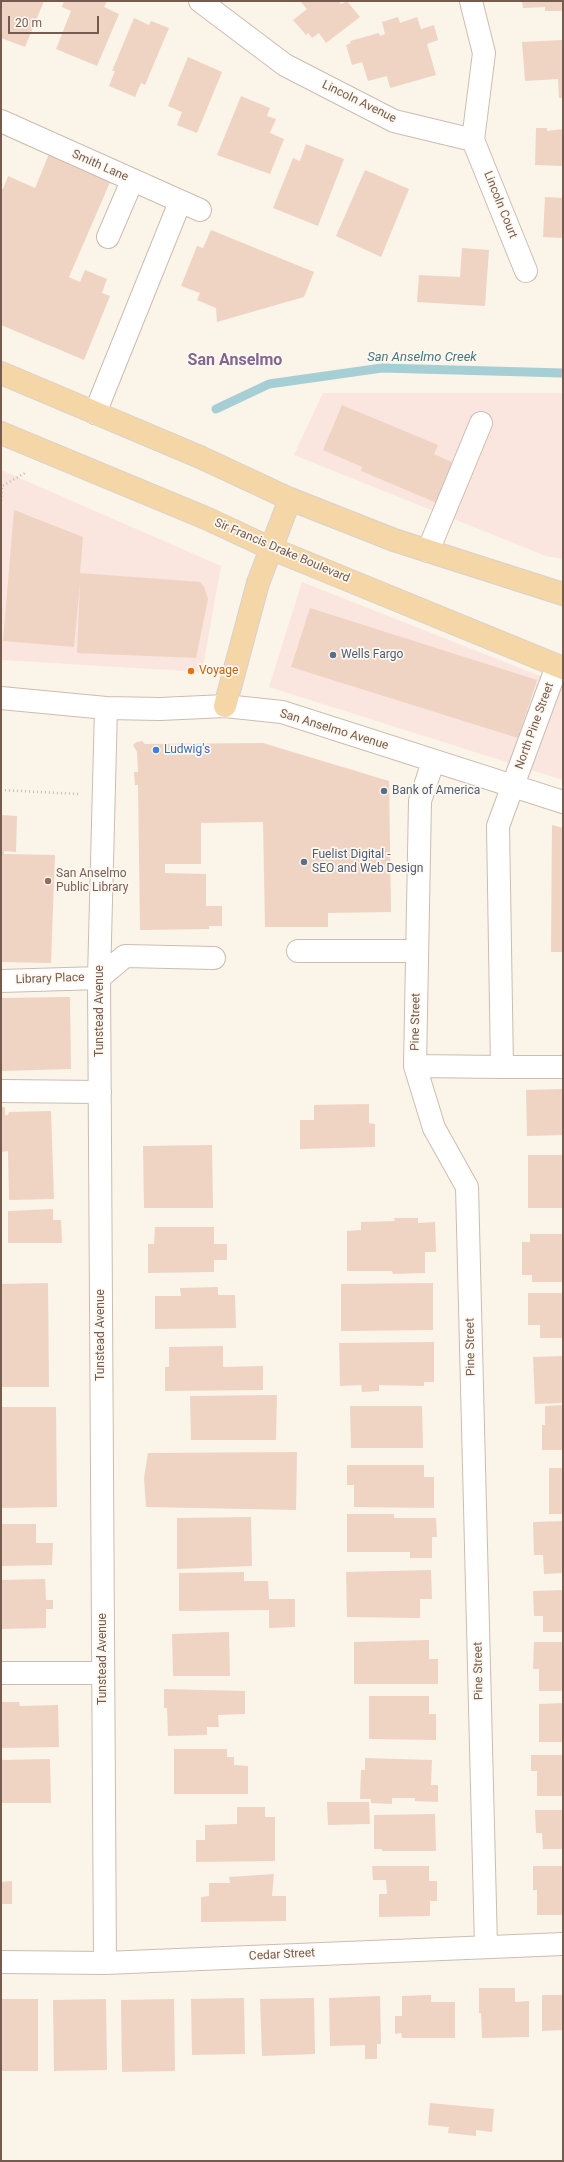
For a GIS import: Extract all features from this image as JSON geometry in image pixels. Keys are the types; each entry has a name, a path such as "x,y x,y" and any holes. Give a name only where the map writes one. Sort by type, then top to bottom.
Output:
{"main road":[{"path":"1,373 200,457 290,499 394,540 563,594"},
{"name":"Sir Francis Drake Boulevard","path":"1,433 164,501 270,548 560,667"},
{"path":"225,706 258,583 270,548 290,499"}],"street":[{"name":"Lincoln Avenue","path":"200,1 285,65 394,121 473,140"},
{"path":"471,1 484,53 473,140"},
{"name":"Smith Lane","path":"1,121 200,210"},
{"name":"Lincoln Court","path":"473,140 526,271"},
{"path":"108,237 132,180"},
{"path":"95,413 180,202"},
{"path":"428,551 481,424"},
{"name":"North Pine Street","path":"502,1067 498,826 512,786 560,667"},
{"name":"San Anselmo Avenue","path":"1,698 106,708 160,709 225,706 282,712 433,762 563,802"},
{"name":"Tunstead Avenue","path":"105,1963 99,978 106,708"},
{"name":"Pine Street","path":"433,762 420,801 415,1066 434,1128 466,1187 486,1946"},
{"path":"298,951 417,952"},
{"path":"99,978 125,956 214,958"},
{"name":"Library Place","path":"1,981 99,978"},
{"path":"415,1066 563,1067"},
{"path":"1,1091 100,1092"},
{"path":"1,1673 103,1673"},
{"name":"Cedar Street","path":"1,1962 105,1963 563,1944"}],"path":[{"path":"1,501 2,486 28,470 44,451"},
{"path":"1,790 104,795"}],"shaded area":[{"path":"323,393 563,393 563,559 546,556 294,455"},
{"path":"1,470 221,566 202,672 1,660"},
{"path":"302,582 563,685 563,780 269,687"}],"building":[{"path":"1,1 44,1 25,47 1,38"},
{"path":"64,1 107,1 104,7 119,14 97,66 56,49 71,11 62,7"},
{"path":"300,1 339,1 341,4 347,1 360,17 326,43 319,33 312,38 308,33 306,35 293,20 307,9"},
{"path":"522,1 563,1 563,7 562,11 545,11 545,7 523,8"},
{"path":"398,17 400,23 417,17 421,29 434,25 438,40 427,44 436,75 390,88 387,76 368,81 362,62 352,65 346,45 351,43 350,41 379,33 380,36 385,34 382,22"},
{"path":"134,18 149,25 151,21 169,28 145,85 141,83 135,97 109,86 115,71 112,71"},
{"path":"563,40 563,98 559,98 558,79 525,81 522,42"},
{"path":"188,57 222,72 197,133 177,125 182,112 168,106"},
{"path":"241,96 270,108 267,116 276,119 270,133 284,139 270,174 217,155"},
{"path":"536,128 547,128 547,131 563,129 563,166 535,165"},
{"path":"306,144 344,159 318,226 273,208 293,158 300,161"},
{"path":"49,154 111,180 69,277 80,282 85,270 107,279 102,293 110,296 84,360 1,325 1,188 3,189 8,176 35,188"},
{"path":"365,170 409,189 381,257 336,236"},
{"path":"545,197 563,198 563,238 543,237"},
{"path":"211,230 314,272 304,297 217,322 216,308 197,300 200,293 181,286 197,246 203,248"},
{"path":"462,248 489,250 485,306 417,302 419,275 460,277"},
{"path":"342,405 438,445 434,454 454,463 437,503 361,471 362,467 323,450"},
{"path":"14,510 83,537 80,573 200,582 204,587 208,599 196,658 77,653 80,584 74,647 3,641"},
{"path":"310,608 537,680 518,738 291,667"},
{"path":"142,741 145,744 263,743 389,781 391,912 328,913 328,927 265,927 263,822 201,823 201,864 165,864 165,873 206,874 206,906 222,906 222,926 209,926 209,929 140,930 138,785 135,785 134,772 138,772 137,752 133,745"},
{"path":"1,815 17,816 16,852 4,851 4,854 55,855 51,963 1,962"},
{"path":"552,825 563,828 563,952 551,952"},
{"path":"70,997 71,1069 1,1071 1,998"},
{"path":"563,1089 563,1135 527,1136 526,1090"},
{"path":"369,1104 369,1123 375,1124 375,1147 300,1149 300,1120 314,1120 314,1105"},
{"path":"1,1107 5,1107 5,1115 8,1115 9,1112 51,1111 54,1199 9,1200 8,1151 1,1152"},
{"path":"212,1145 213,1208 144,1208 143,1146"},
{"path":"528,1155 563,1155 563,1208 528,1208"},
{"path":"53,1209 53,1220 61,1220 62,1243 8,1243 8,1211"},
{"path":"394,1218 418,1218 418,1223 435,1222 436,1252 425,1252 425,1273 393,1274 392,1271 347,1271 347,1231 361,1230 361,1222 395,1221"},
{"path":"155,1227 214,1227 214,1244 227,1244 227,1260 214,1260 214,1272 148,1273 148,1244 154,1244"},
{"path":"530,1234 563,1234 563,1282 532,1282 532,1275 522,1275 522,1242 530,1242"},
{"path":"48,1283 49,1387 1,1387 1,1284"},
{"path":"433,1283 433,1330 341,1331 341,1284"},
{"path":"218,1287 218,1295 235,1295 236,1328 155,1329 155,1296 181,1296 180,1288"},
{"path":"528,1293 563,1293 563,1338 540,1338 540,1325 528,1325"},
{"path":"434,1342 434,1382 424,1382 424,1386 379,1385 379,1391 362,1392 361,1385 340,1386 339,1343"},
{"path":"223,1346 223,1367 263,1366 263,1390 165,1391 165,1367 169,1367 169,1347"},
{"path":"563,1356 563,1403 535,1404 533,1357"},
{"path":"277,1395 276,1440 191,1440 190,1396"},
{"path":"563,1405 563,1450 542,1450 542,1425 545,1425 545,1406"},
{"path":"350,1406 422,1406 423,1448 351,1448"},
{"path":"1,1407 56,1407 57,1507 1,1508"},
{"path":"297,1452 296,1510 146,1507 144,1478 148,1453"},
{"path":"347,1465 424,1465 424,1477 434,1477 434,1508 354,1507 354,1485 347,1485"},
{"path":"549,1468 563,1468 563,1514 549,1514"},
{"path":"347,1514 394,1514 394,1518 436,1518 437,1537 432,1537 432,1558 410,1558 410,1552 347,1552"},
{"path":"251,1517 252,1566 177,1569 177,1518"},
{"path":"563,1521 563,1573 544,1574 543,1555 534,1555 533,1522"},
{"path":"1,1524 36,1524 36,1543 53,1543 52,1565 1,1566"},
{"path":"431,1570 432,1599 420,1599 420,1618 347,1617 346,1572"},
{"path":"244,1572 244,1581 268,1581 269,1599 295,1599 295,1627 269,1628 269,1610 179,1611 179,1573"},
{"path":"45,1579 46,1600 53,1600 53,1609 46,1609 46,1628 1,1629 1,1580"},
{"path":"563,1590 563,1632 543,1632 543,1616 534,1616 533,1591"},
{"path":"229,1632 230,1676 173,1676 172,1634"},
{"path":"429,1640 429,1659 438,1659 438,1684 354,1684 354,1642"},
{"path":"534,1642 563,1642 563,1691 539,1691 539,1669 533,1669"},
{"path":"164,1689 245,1691 245,1714 218,1715 219,1727 207,1727 207,1735 168,1736 167,1708 164,1708"},
{"path":"369,1696 429,1696 429,1714 436,1714 436,1740 369,1739"},
{"path":"1,1702 19,1702 20,1706 58,1705 59,1747 1,1748"},
{"path":"563,1703 563,1742 539,1742 539,1704"},
{"path":"174,1749 227,1749 227,1757 234,1757 234,1765 248,1766 248,1794 174,1794"},
{"path":"531,1755 563,1755 563,1796 537,1796 537,1771 531,1771"},
{"path":"365,1758 432,1760 431,1785 438,1785 438,1802 415,1801 415,1798 392,1798 392,1804 371,1803 371,1799 360,1799 361,1770 365,1770"},
{"path":"50,1759 51,1803 1,1803 1,1760"},
{"path":"327,1802 369,1802 370,1824 328,1825"},
{"path":"237,1807 265,1807 265,1817 275,1817 275,1861 196,1862 196,1840 205,1840 205,1825 237,1824"},
{"path":"535,1810 563,1810 563,1849 543,1849 542,1833 536,1833"},
{"path":"435,1814 436,1851 382,1851 382,1849 374,1849 374,1815"},
{"path":"372,1866 429,1866 429,1881 437,1881 437,1901 430,1901 430,1916 379,1917 379,1894 387,1894 386,1880 373,1880"},
{"path":"533,1866 563,1866 563,1915 537,1915 537,1890 533,1890"},
{"path":"274,1874 272,1896 286,1896 286,1921 201,1922 201,1897 209,1896 209,1883 230,1883 229,1877"},
{"path":"12,1881 12,1904 1,1904 1,1882"},
{"path":"479,1988 515,1988 515,2002 529,2001 529,2037 482,2038 481,2013 479,2013"},
{"path":"431,1995 431,2002 455,2002 455,2038 402,2038 401,2033 395,2034 395,2016 402,2016 402,1996"},
{"path":"542,1995 563,1995 563,2030 542,2031"},
{"path":"380,1996 381,2044 377,2044 377,2059 365,2059 365,2045 330,2046 329,1998"},
{"path":"244,1998 245,2054 192,2055 191,1999"},
{"path":"314,1998 315,2054 262,2056 260,1999"},
{"path":"1,1999 38,1999 38,2071 1,2071"},
{"path":"106,1999 107,2070 54,2071 53,2000"},
{"path":"174,1999 175,2071 122,2072 121,2000"},
{"path":"430,2103 494,2109 492,2132 476,2130 476,2136 448,2133 449,2127 428,2125"}],"waterway":[{"name":"San Anselmo Creek","path":"216,409 269,384 382,368 563,373"}],"place":[{"name":"Wells Fargo","path":"333,655"},
{"name":"Voyage","path":"191,671"},
{"name":"Ludwig's","path":"156,750"},
{"name":"Bank of America","path":"384,791"},
{"name":"Fuelist Digital - SEO and Web Design","path":"304,862"},
{"name":"San Anselmo Public Library","path":"48,881"}],"district":[{"name":"San Anselmo","path":"235,361"}]}
